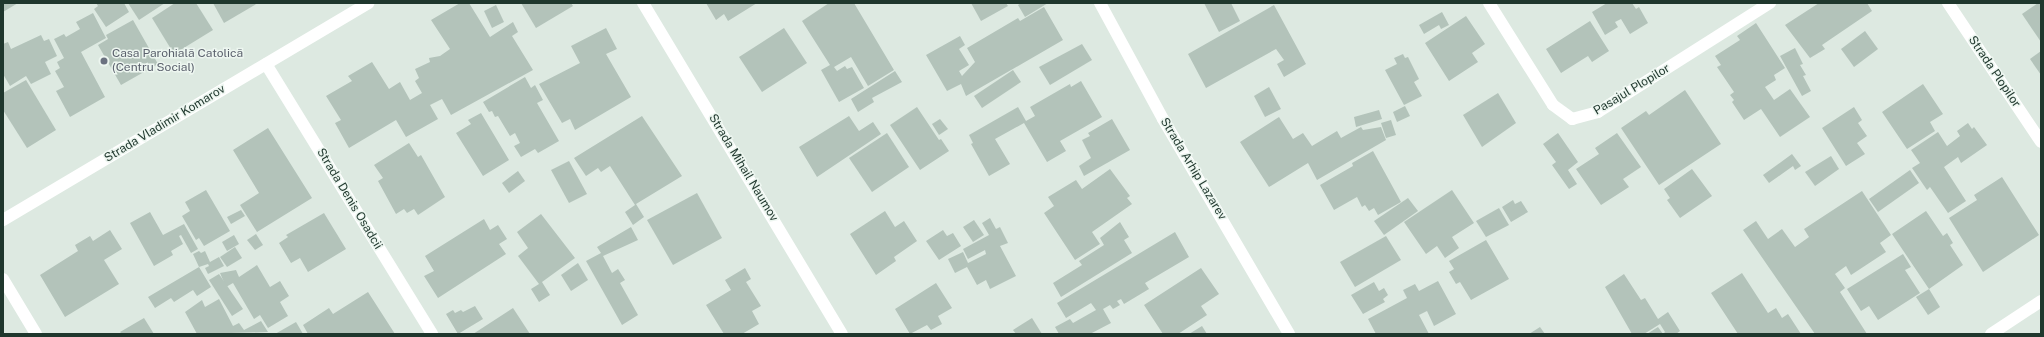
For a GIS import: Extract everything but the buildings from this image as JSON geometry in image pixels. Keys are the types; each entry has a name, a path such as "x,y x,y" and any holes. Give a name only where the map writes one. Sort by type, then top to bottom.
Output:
{"street":[{"name":"Strada Vladimir Komarov","path":"3,220 369,3"},
{"name":"Strada Mihail Naumov","path":"643,3 842,334"},
{"name":"Strada Arhip Lazarev","path":"1100,3 1164,119 1289,334"},
{"name":"Pasajul Plopilor","path":"1489,3 1553,105 1572,119 1598,112 1770,3"},
{"name":"Strada Plopilor","path":"1948,3 2041,142"},
{"name":"Strada Denis Osadcii","path":"266,64 432,334"},
{"path":"3,279 36,334"},
{"path":"1991,334 2041,301"}],"place":[{"name":"Casa Parohialā Catolicā (Centru Social)","path":"104,61"}]}
